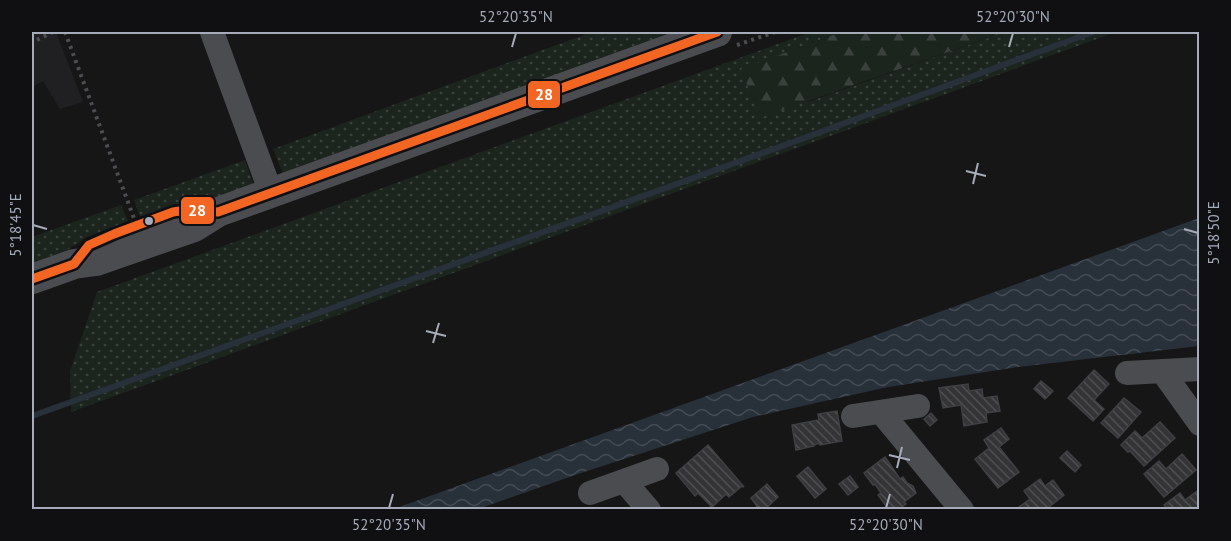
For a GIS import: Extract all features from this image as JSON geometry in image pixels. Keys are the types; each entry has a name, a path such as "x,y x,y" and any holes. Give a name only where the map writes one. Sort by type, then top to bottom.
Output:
{"street":[{"path":"212,32 272,193"},
{"path":"32,279 74,264 96,261 194,227 218,212 717,32"},
{"path":"74,264 89,245 173,212 186,210 218,212"},
{"path":"1126,373 1200,369"},
{"path":"1162,371 1200,424"},
{"path":"853,416 918,406"},
{"path":"881,411 962,510"},
{"path":"590,493 657,469"},
{"path":"624,481 649,510"}],"path":[{"path":"37,40 53,32"},
{"path":"65,32 136,226"}],"shaded area":[{"path":"32,32 56,32 83,102 60,109 43,81 32,87"}],"green space":[{"path":"592,32 692,32 285,179 273,149"},
{"path":"811,32 841,32 742,69 808,102 1005,32 1116,32 71,412 70,371 97,292"},
{"path":"841,32 1005,32 760,118 741,69"},
{"path":"245,160 255,189 234,197 185,202 140,217 134,200"},
{"path":"121,205 128,221 87,237 47,263 32,269 32,237"}],"water":[{"path":"1199,218 1199,346 1018,367 888,387 753,417 478,509 394,509"}],"building":[{"path":"1094,370 1109,384 1094,400 1104,409 1093,421 1068,398"},
{"path":"1041,381 1053,391 1045,399 1034,389"},
{"path":"968,384 969,391 982,389 983,398 997,396 1000,411 986,413 987,422 964,426 961,405 943,408 939,388"},
{"path":"1124,398 1141,412 1118,438 1101,423"},
{"path":"837,411 842,441 820,445 819,443 796,450 792,425 819,420 818,414"},
{"path":"931,413 937,420 930,426 924,419"},
{"path":"1160,422 1175,438 1144,466 1121,445 1135,431 1142,438"},
{"path":"1001,428 1009,439 999,447 1019,472 998,488 975,459 989,448 984,440"},
{"path":"708,445 744,487 742,486 729,497 726,494 707,510 711,506 698,493 695,496 676,473"},
{"path":"1067,451 1081,465 1075,472 1060,458"},
{"path":"1182,454 1196,470 1164,497 1144,474 1159,461 1166,469"},
{"path":"885,457 900,479 903,477 913,486 916,493 898,510 889,510 878,495 881,493 875,484 873,485 864,473"},
{"path":"808,467 826,489 815,498 797,476"},
{"path":"850,476 858,487 848,495 839,484"},
{"path":"1040,479 1045,486 1053,480 1064,495 1045,510 1015,510 1030,499 1024,491"},
{"path":"767,484 778,497 764,510 754,510 757,506 751,498"},
{"path":"1200,489 1200,510 1167,510 1164,505 1180,493 1185,500"}],"waterway":[{"path":"32,416 1093,32"}],"transit line":[{"name":"28","path":"32,279 74,264 89,245 173,212 186,210 218,212 717,32"}]}
